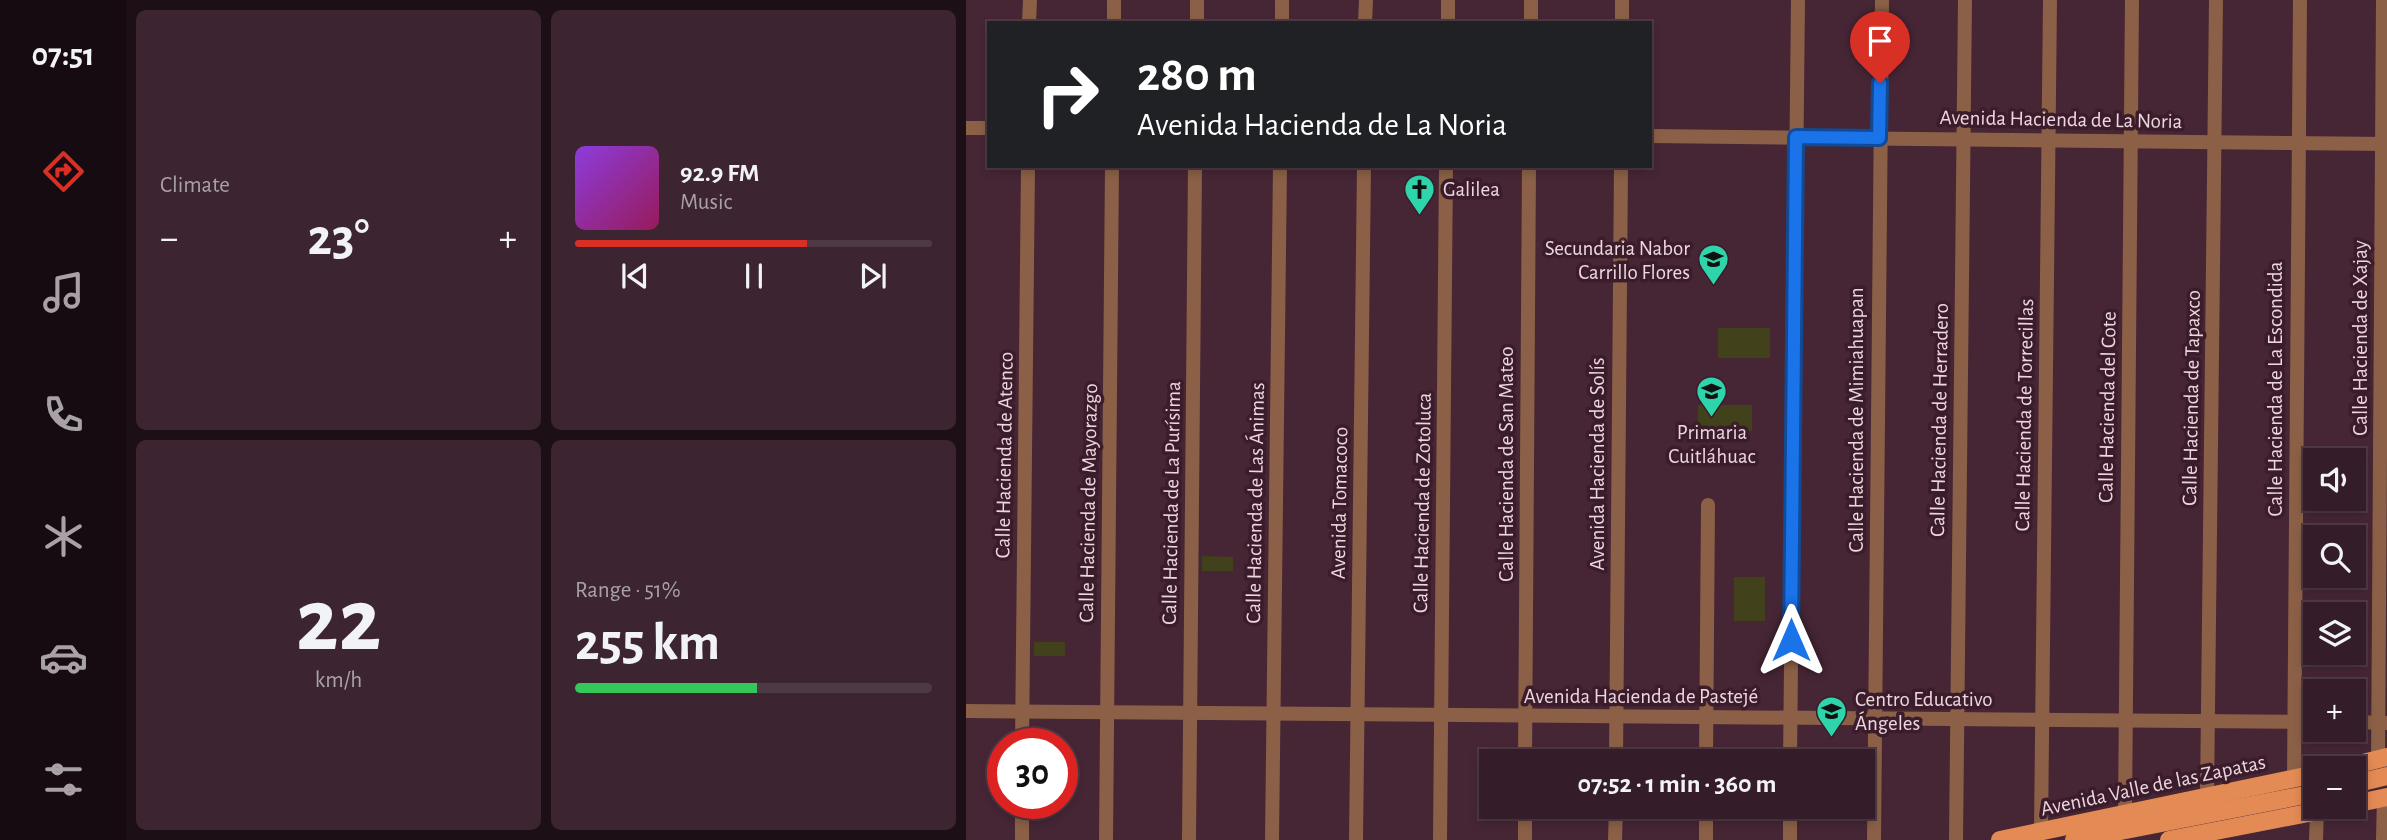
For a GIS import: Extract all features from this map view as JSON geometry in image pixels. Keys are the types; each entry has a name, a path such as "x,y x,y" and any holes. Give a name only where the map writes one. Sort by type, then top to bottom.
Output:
{"main road":[{"path":"2366,766 2384,764"},
{"path":"2366,776 2384,764"},
{"name":"Avenida Valle de las Zapatas","path":"2000,840 2303,777"},
{"path":"2366,801 2385,797"},
{"name":"Avenida Valle de las Zapatas","path":"2078,840 2303,806"},
{"path":"2180,839 2248,832 2303,811"}],"street":[{"path":"1029,21 1030,0"},
{"path":"1114,0 1114,21"},
{"path":"1197,21 1198,0"},
{"path":"1282,0 1282,21"},
{"path":"1365,21 1366,0"},
{"path":"1448,0 1448,21"},
{"path":"1531,0 1531,21"},
{"path":"1622,0 1622,21"},
{"path":"1790,749 1798,0"},
{"name":"Calle Hacienda de Mimiahuapan","path":"1874,840 1882,0"},
{"name":"Calle Hacienda de Herradero","path":"1955,840 1965,0"},
{"name":"Calle Hacienda de Torrecillas","path":"2041,830 2050,0"},
{"name":"Calle Hacienda del Cote","path":"2125,814 2132,0"},
{"name":"Calle Hacienda de Tapaxco","path":"2207,797 2216,0"},
{"name":"Calle Hacienda de La Escondida","path":"2294,779 2300,0"},
{"name":"Calle Hacienda de Xajay","path":"2383,0 2384,764"},
{"path":"966,128 987,128"},
{"name":"Avenida Hacienda de La Noria","path":"1652,136 2385,144"},
{"name":"Calle Hacienda de Atenco","path":"1022,728 1028,168"},
{"name":"Calle Hacienda de Mayorazgo","path":"1106,840 1112,168"},
{"name":"Calle Hacienda de La Purísima","path":"1189,840 1195,168"},
{"name":"Calle Hacienda de Las Ánimas","path":"1272,840 1280,168"},
{"name":"Avenida Tomacoco","path":"1356,840 1364,168"},
{"name":"Calle Hacienda de Zotoluca","path":"1440,840 1446,168"},
{"name":"Calle Hacienda de San Mateo","path":"1525,749 1529,168"},
{"name":"Avenida Hacienda de Solís","path":"1616,749 1621,168"},
{"path":"1706,749 1708,505"},
{"name":"Avenida Hacienda de Pastejé","path":"966,711 2303,722"},
{"path":"2383,840 2385,797"},
{"path":"1021,840 1022,819"},
{"path":"1525,819 1525,840"},
{"path":"1615,840 1616,819"},
{"path":"1706,819 1706,840"},
{"path":"1790,819 1790,840"},
{"path":"2316,840 2320,819"}],"shaded area":[{"path":"1718,328 1770,328 1770,358 1718,358"},
{"path":"1698,405 1752,405 1752,431 1698,431"},
{"path":"1202,556 1233,557 1233,571 1202,571"},
{"path":"1734,577 1765,577 1765,621 1734,621"},
{"path":"1034,642 1065,642 1065,656 1034,656"}],"place":[{"name":"Galilea","path":"1420,216"},
{"name":"Secundaria Nabor Carrillo Flores","path":"1713,287"},
{"name":"Primaria Cuitláhuac","path":"1712,419"},
{"name":"Centro Educativo Ángeles","path":"1832,738"}],"route":[{"path":"1791,640 1796,137 1879,138 1880,83"}]}
